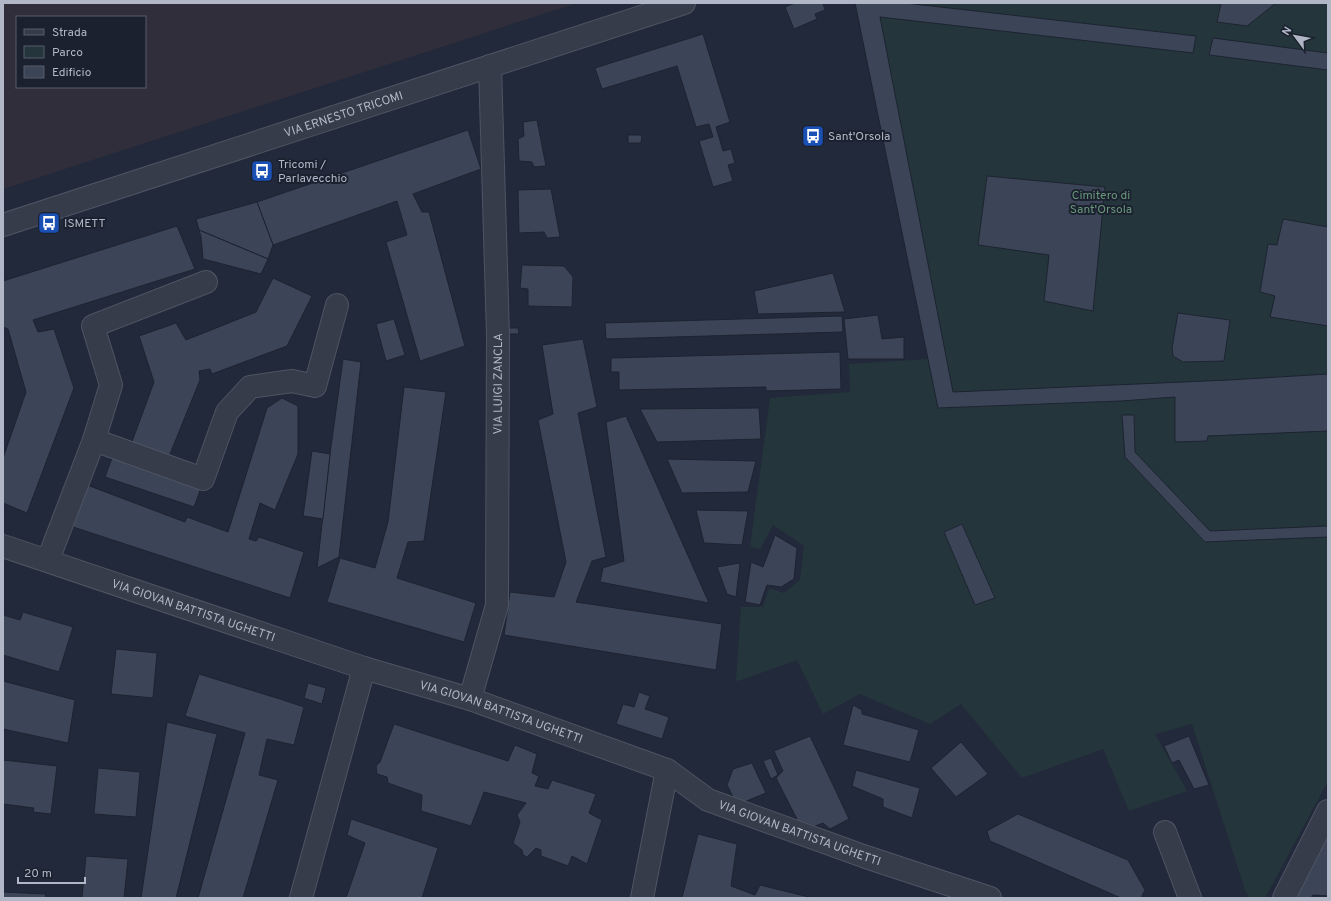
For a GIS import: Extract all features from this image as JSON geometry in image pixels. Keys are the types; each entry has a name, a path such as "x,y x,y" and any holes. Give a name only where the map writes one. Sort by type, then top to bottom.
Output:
{"street":[{"name":"VIA ERNESTO TRICOMI","path":"3,225 684,3"},
{"name":"VIA LUIGI ZANCLA","path":"470,699 497,605 498,336 490,66"},
{"path":"48,560 94,440 111,385 93,326 206,282"},
{"path":"94,440 203,479 227,412 250,387 292,381 315,386 337,305"},
{"name":"VIA GIOVAN BATTISTA UGHETTI","path":"3,546 364,668 470,699 668,770 708,800 866,857 990,898"},
{"path":"301,898 364,668"},
{"path":"642,898 668,770"},
{"path":"1284,898 1328,811"},
{"path":"1165,832 1190,898"}],"shaded area":[{"path":"3,3 577,3 3,189"}],"green space":[{"name":"Cimitero di Sant'Orsola","path":"855,3 1328,3 1328,781 1265,898 1249,898 1245,890 1192,724 1155,734 1187,791 1129,811 1103,749 1022,778 961,704 930,724 860,694 823,714 797,660 736,681 741,607 763,607 769,588 784,593 800,580 804,546 773,525 760,549 750,547 770,398 850,392 849,364 929,359"}],"building":[{"path":"795,3 823,3 825,10 815,14 817,19 794,29 785,7"},
{"path":"855,3 905,3 1196,36 1193,53 880,17 953,392 1229,380 1328,374 1328,431 1208,436 1207,441 1175,442 1175,397 1121,401 938,408"},
{"path":"1221,3 1276,3 1247,26 1217,22"},
{"path":"703,34 730,122 716,127 723,151 731,149 735,163 728,165 733,181 713,187 699,141 713,137 709,124 696,127 677,66 602,89 595,68"},
{"path":"1213,38 1328,53 1328,70 1209,55"},
{"path":"537,120 546,166 534,167 532,162 519,161 518,139 524,136 523,122"},
{"path":"468,130 481,169 413,194 422,212 429,212 465,346 420,361 386,242 407,235 397,201 273,245 257,202"},
{"path":"628,135 642,135 641,143 628,143"},
{"path":"987,176 1105,187 1093,311 1044,301 1049,255 978,245"},
{"path":"551,189 560,237 547,238 544,232 519,233 518,190"},
{"path":"257,202 273,245 268,259 199,230 196,219"},
{"path":"1283,219 1328,227 1328,326 1270,317 1275,296 1260,292 1268,244 1277,245"},
{"path":"177,226 195,269 33,320 38,332 54,329 74,388 27,513 3,503 3,458 26,392 8,329 3,327 3,281"},
{"path":"199,230 268,259 261,274 203,259"},
{"path":"522,265 564,266 573,277 572,307 528,306 528,289 520,288"},
{"path":"833,273 845,312 758,314 754,291"},
{"path":"273,278 312,296 287,346 212,374 210,369 199,371 200,380 168,459 130,447 154,382 139,336 176,323 186,340 256,312"},
{"path":"1178,313 1230,320 1224,361 1183,362 1173,356 1172,348"},
{"path":"878,315 882,339 904,337 904,359 848,359 844,319"},
{"path":"842,316 843,332 606,339 605,323"},
{"path":"394,319 405,355 386,361 376,324"},
{"path":"509,328 518,328 519,334 508,334"},
{"path":"583,339 597,407 578,413 606,557 592,561 576,602 722,624 716,670 504,635 510,592 554,597 566,562 538,420 553,414 542,345"},
{"path":"840,352 841,389 766,391 766,387 619,390 619,372 611,372 611,358"},
{"path":"343,359 361,362 339,557 317,568 330,454"},
{"path":"404,387 446,392 424,541 408,542 397,578 476,603 464,642 327,602 340,558 375,568 388,522"},
{"path":"282,398 298,406 298,454 275,510 260,503 249,539 256,541 259,537 304,552 290,598 73,527 87,485 185,522 187,517 228,532 267,408"},
{"path":"759,408 761,439 657,442 640,409"},
{"path":"1122,415 1134,415 1135,452 1210,531 1328,526 1328,537 1205,542 1125,457"},
{"path":"626,416 709,603 600,582 603,568 624,561 606,422"},
{"path":"312,451 330,454 323,519 303,516"},
{"path":"112,458 201,488 194,507 105,477"},
{"path":"667,459 756,461 748,492 682,493"},
{"path":"696,510 748,511 742,545 704,543"},
{"path":"962,524 995,598 975,605 944,532"},
{"path":"775,535 797,548 794,579 781,587 767,585 760,605 745,602 751,562 763,567"},
{"path":"740,563 736,597 727,594 717,567"},
{"path":"23,612 73,627 59,672 3,655 3,615 20,620"},
{"path":"116,649 157,653 153,698 111,694"},
{"path":"199,674 304,707 294,745 267,739 259,775 278,780 243,898 198,898 245,733 185,716"},
{"path":"3,681 75,700 68,743 3,729"},
{"path":"308,683 326,688 322,704 304,698"},
{"path":"639,692 650,696 645,709 669,717 662,739 616,724 623,704 634,707"},
{"path":"853,705 862,710 862,714 919,730 910,762 843,745"},
{"path":"167,722 217,734 176,898 141,898"},
{"path":"394,724 508,761 515,745 537,754 532,773 539,776 535,786 548,789 552,780 596,794 589,813 602,820 587,864 572,856 568,866 541,856 541,850 536,848 527,857 523,855 522,850 513,843 520,822 517,815 526,803 484,792 471,826 421,811 422,795 388,783 387,777 377,774 376,766 380,762"},
{"path":"810,736 849,819 830,829 823,823 803,831 776,778 783,771 774,751"},
{"path":"1189,736 1209,785 1194,789 1179,760 1172,763 1164,746"},
{"path":"961,742 988,774 956,797 931,768"},
{"path":"771,758 778,775 771,779 763,761"},
{"path":"3,760 57,766 51,814 33,812 34,808 3,804"},
{"path":"752,763 766,793 737,805 727,785 733,769"},
{"path":"98,768 140,772 136,817 94,814"},
{"path":"856,770 920,788 912,818 883,807 883,799 852,786"},
{"path":"1018,814 1128,860 1145,890 1141,898 1121,898 990,841 987,831"},
{"path":"351,819 438,848 422,898 346,898 365,843 347,835"},
{"path":"698,834 737,844 731,886 755,895 760,885 813,898 682,898"},
{"path":"1326,839 1328,840 1328,896 1313,895 1311,898 1297,898 1303,871"},
{"path":"86,856 128,859 124,898 82,898"},
{"path":"3,892 46,894 45,898 3,898"}],"place":[{"name":"Sant'Orsola","path":"813,136"},
{"name":"Tricomi / Parlavecchio","path":"262,171"},
{"name":"ISMETT","path":"49,223"}]}
